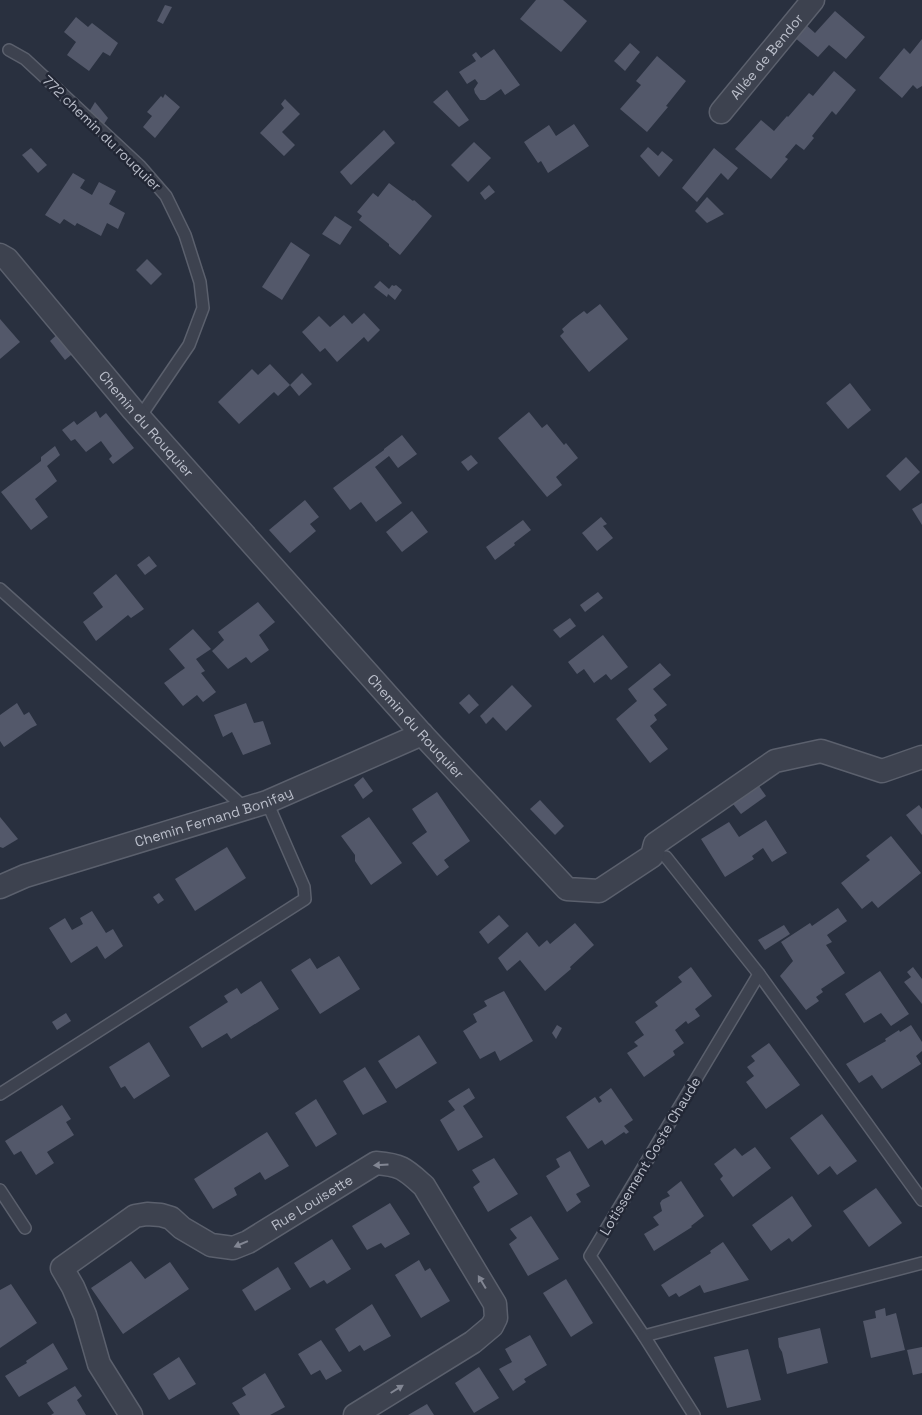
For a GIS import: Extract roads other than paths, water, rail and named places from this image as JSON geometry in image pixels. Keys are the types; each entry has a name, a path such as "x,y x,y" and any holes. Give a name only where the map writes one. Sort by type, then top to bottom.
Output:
{"street":[{"name":"Allée de Bendor","path":"721,112 813,0"},
{"name":"Chemin du Rouquier","path":"0,255 7,259 140,417 422,734 567,889 599,891 652,856 655,844 774,762 820,751 882,771 922,757"},
{"name":"Chemin Fernand Bonifay","path":"0,887 25,876 257,806 422,734"},
{"name":"Rue Louisette","path":"131,1415 99,1364 85,1315 73,1287 62,1268 135,1216 147,1214 171,1218 182,1228 211,1245 233,1248 248,1242 376,1164 394,1165 408,1172 424,1186 495,1304 496,1318 492,1326 473,1342 355,1415"}],"lane":[{"name":"772 chemin du rouquier","path":"9,50 25,59 140,166 166,196 186,235 200,282 203,308 189,345 140,417"},
{"path":"0,589 257,806 304,887 305,899 0,1094"},
{"path":"666,858 759,974 922,1200"},
{"name":"Lotissement Coste Chaude","path":"694,1415 590,1256 759,974"},
{"path":"0,1190 25,1228"},
{"path":"644,1336 922,1262"}]}
